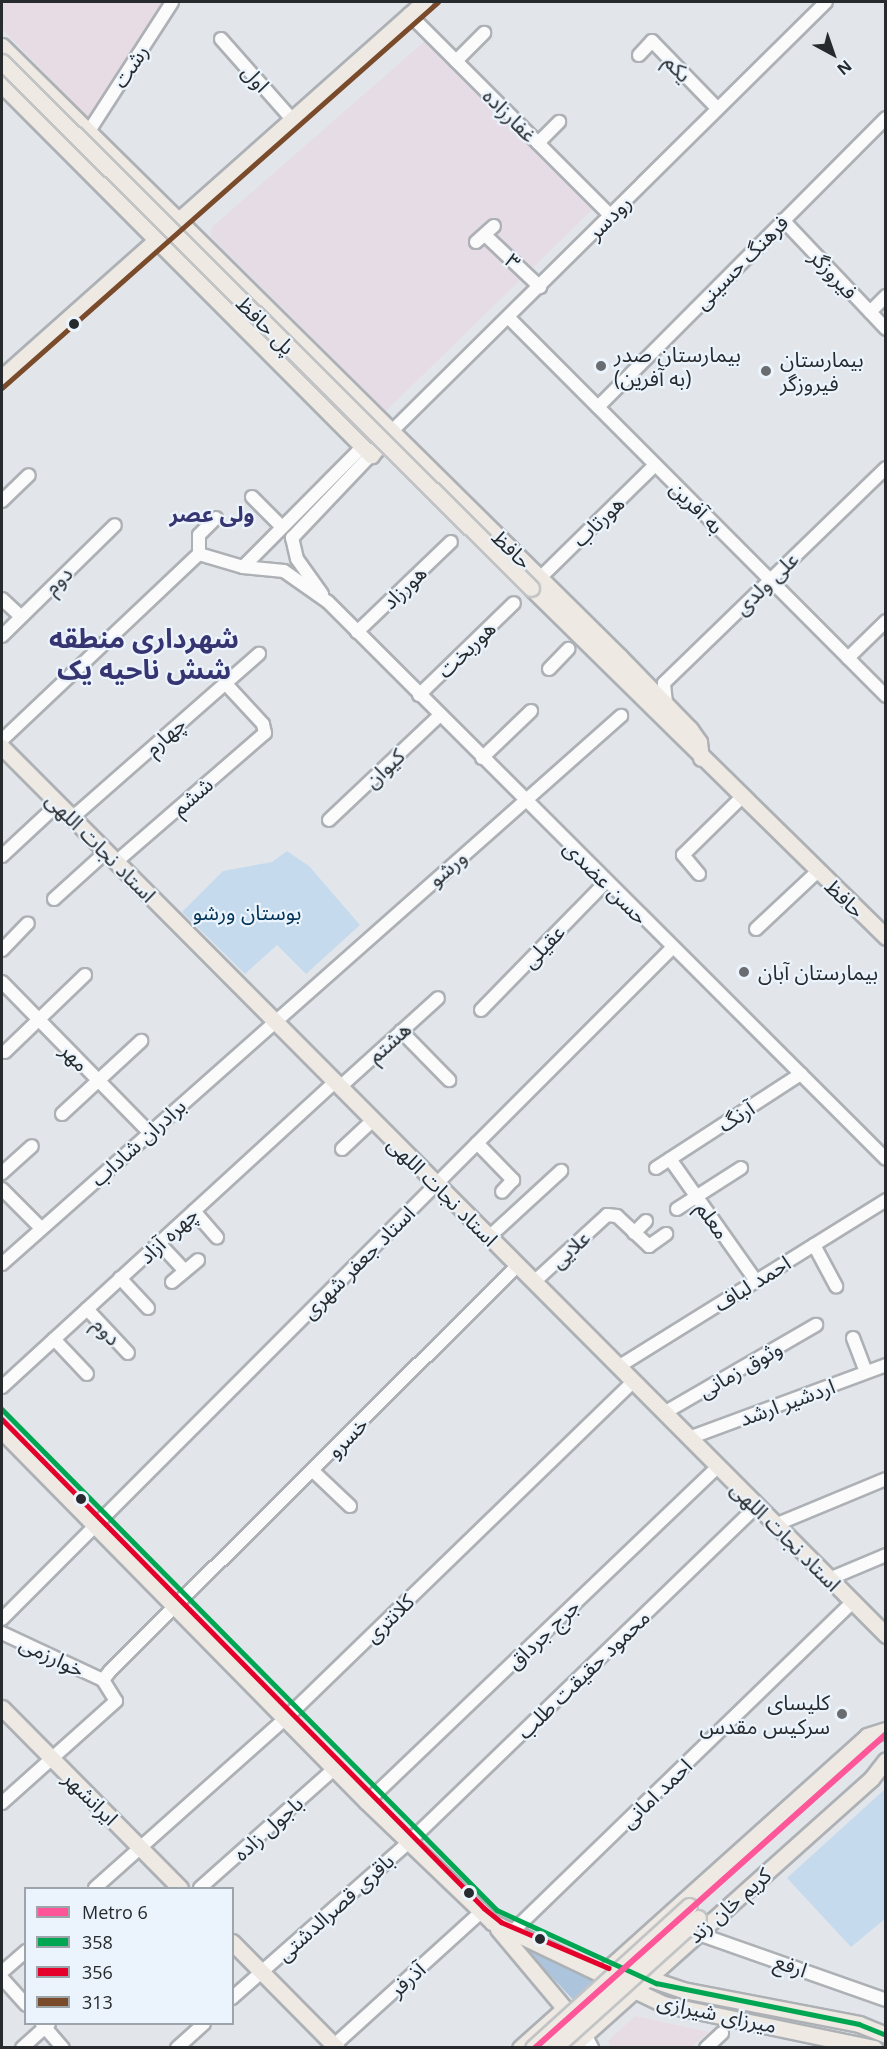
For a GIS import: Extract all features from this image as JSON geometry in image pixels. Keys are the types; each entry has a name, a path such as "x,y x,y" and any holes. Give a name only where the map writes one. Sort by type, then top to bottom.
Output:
{"main road":[{"path":"2,376 177,218 424,2"},
{"name":"حافظ","path":"2,46 392,431 701,758 885,937"},
{"name":"پل حافظ","path":"2,62 536,583"},
{"path":"2,85 367,451 392,431"},
{"path":"72,156 88,131"},
{"path":"227,313 221,297 226,287 236,283 250,291"},
{"path":"264,349 273,354 287,347 290,338 286,327"},
{"name":"حافظ","path":"536,583 696,736 701,758"},
{"name":"استاد نجات اللهی","path":"2,746 885,1635"},
{"path":"2,1431 367,1802 486,1918 566,2008 588,2041"},
{"name":"ایرانشهر","path":"2,1708 179,1887"},
{"path":"602,1974 612,1962 867,1736 885,1731"},
{"name":"کریم خان زند","path":"570,2048 588,2041 632,1991 669,1958 695,1919 885,1731"},
{"name":"کریم خان زند","path":"554,2048 695,1919 885,1753"},
{"name":"کریم خان زند","path":"532,2048 872,1779 885,1760"},
{"name":"میرزای شیرازی","path":"486,1918 511,1933 602,1974 632,1991 680,2009 874,2048"},
{"path":"646,1932 639,1944 643,1956 654,1962 669,1958"},
{"path":"234,1944 334,2047"},
{"name":"میرزای شیرازی","path":"612,1962 647,1979 683,1990 859,2024 885,2036"},
{"path":"520,2048 566,2008"}],"street":[{"name":"رشت","path":"88,131 172,2"},
{"name":"رودسر","path":"392,431 509,318 717,108 826,2"},
{"name":"غفارزاده","path":"410,14 611,216"},
{"path":"456,61 484,33"},
{"name":"اول","path":"221,39 291,118"},
{"name":"یکم","path":"639,55 652,42 717,108"},
{"name":"فرهنگ حسینی","path":"598,407 885,118"},
{"path":"538,143 559,122"},
{"name":"فیروزگر","path":"783,219 885,329"},
{"name":"۳","path":"485,234 540,287"},
{"path":"870,312 885,296"},
{"name":"به آفرین","path":"509,318 885,696"},
{"path":"243,567 282,527 367,451"},
{"path":"328,602 297,558 292,538 367,451"},
{"name":"هورتاب","path":"536,583 655,465"},
{"name":"علی ولدی","path":"666,705 664,683 885,468"},
{"path":"2,501 29,475"},
{"path":"252,497 282,527"},
{"path":"2,746 199,554 199,535 216,518"},
{"name":"دوم","path":"2,636 115,525"},
{"name":"هورزاد","path":"357,632 451,542"},
{"path":"199,554 243,567 284,571 328,602"},
{"path":"2,599 21,617"},
{"name":"حسن عضدی","path":"328,602 439,716 885,1159"},
{"name":"هوربخت","path":"419,695 514,603"},
{"path":"848,658 885,621"},
{"path":"549,669 568,650"},
{"name":"چهارم","path":"72,818 259,654"},
{"name":"ششم","path":"54,898 111,857 266,728 225,683"},
{"path":"482,759 531,711"},
{"name":"کیوان","path":"329,820 439,716"},
{"name":"ورشو","path":"274,1021 621,716"},
{"path":"699,874 683,855 742,797"},
{"path":"2,856 58,804"},
{"path":"756,929 818,871"},
{"name":"عقیلی","path":"481,1010 606,882"},
{"path":"2,950 28,923"},
{"name":"استاد جعفر شهری","path":"2,1619 672,948"},
{"path":"5,1052 85,975"},
{"name":"مهر","path":"2,982 149,1132"},
{"name":"هشتم","path":"337,1084 438,998"},
{"name":"برادران شاداب","path":"2,1264 274,1021"},
{"path":"401,1031 449,1080"},
{"path":"62,1114 141,1041"},
{"name":"آرنگ","path":"656,1168 801,1074"},
{"name":"چهره آزاد","path":"2,1388 120,1278 337,1084"},
{"path":"342,1149 373,1120"},
{"path":"477,1143 513,1180 502,1192"},
{"path":"2,1173 32,1146"},
{"name":"معلم","path":"670,1159 756,1281"},
{"path":"677,1209 741,1168"},
{"path":"489,1237 561,1171"},
{"path":"2,1189 41,1228"},
{"name":"احمد لباف","path":"618,1367 885,1200"},
{"path":"194,1211 217,1237"},
{"name":"علایی","path":"534,1282 607,1215 617,1216 634,1233"},
{"path":"646,1221 634,1233 649,1246 666,1234"},
{"path":"159,1243 185,1271"},
{"path":"814,1245 836,1286"},
{"path":"172,1282 198,1260"},
{"name":"خسرو","path":"103,1680 517,1266"},
{"path":"120,1278 148,1308"},
{"name":"دوم","path":"87,1309 128,1353"},
{"name":"وثوق زمانی","path":"664,1413 816,1325"},
{"path":"853,1338 866,1372"},
{"path":"54,1339 87,1374"},
{"name":"اردشیر ارشد","path":"689,1438 885,1365"},
{"name":"کلانتری","path":"96,1887 286,1718 633,1382"},
{"name":"جرج جرداق","path":"367,1802 718,1467"},
{"path":"313,1471 350,1506"},
{"path":"775,1525 885,1479"},
{"name":"محمود حقیقت طلب","path":"409,1842 757,1506"},
{"path":"829,1579 885,1555"},
{"name":"احمد امانی","path":"511,1933 853,1602"},
{"name":"خوارزمی","path":"2,1633 103,1680"},
{"path":"2,1803 116,1701 103,1680"},
{"name":"باجول زاده","path":"201,1887 335,1768"},
{"name":"باقری قصرالدشتی","path":"234,1996 409,1842"},
{"name":"آذرفر","path":"334,2047 486,1918"},
{"name":"ارفع","path":"695,1919 885,2000"},
{"path":"2,1972 24,1953"},
{"path":"2,1978 24,2003"},
{"path":"22,2048 45,2025 63,2048"},
{"path":"177,2048 203,2025"},
{"path":"706,2048 722,2033"}],"shaded area":[{"path":"2,2 165,2 89,118 2,29"},
{"path":"426,40 593,209 386,411 210,236 212,227"},
{"path":"522,1945 573,1967 600,1981 576,2003"},
{"path":"635,2016 709,2032 691,2047 610,2047 608,2041"}],"green space":[{"name":"بوستان ورشو","path":"287,851 309,866 360,925 306,974 277,945 245,974 182,912 223,871 272,862"},
{"path":"885,1789 885,1919 851,1947 787,1878"}],"metro line":[{"name":"6","path":"535,2048 886,1734"}],"transit line":[{"name":"313","path":"2,388 438,2"},
{"name":"358","path":"2,1409 497,1910 656,1983 859,2024 886,2035"},
{"name":"356","path":"2,1419 484,1908 501,1922 609,1968"}],"place":[{"name":"بیمارستان صدر (به آفرین)","path":"601,366"},
{"name":"بیمارستان فیروزگر","path":"766,371"},
{"name":"بیمارستان آبان","path":"744,972"},
{"name":"کلیسای سرکیس مقدس","path":"842,1714"}],"district":[{"name":"ولی عصر","path":"212,514"},
{"name":"شهرداری منطقه شش ناحیه یک","path":"144,652"}]}
